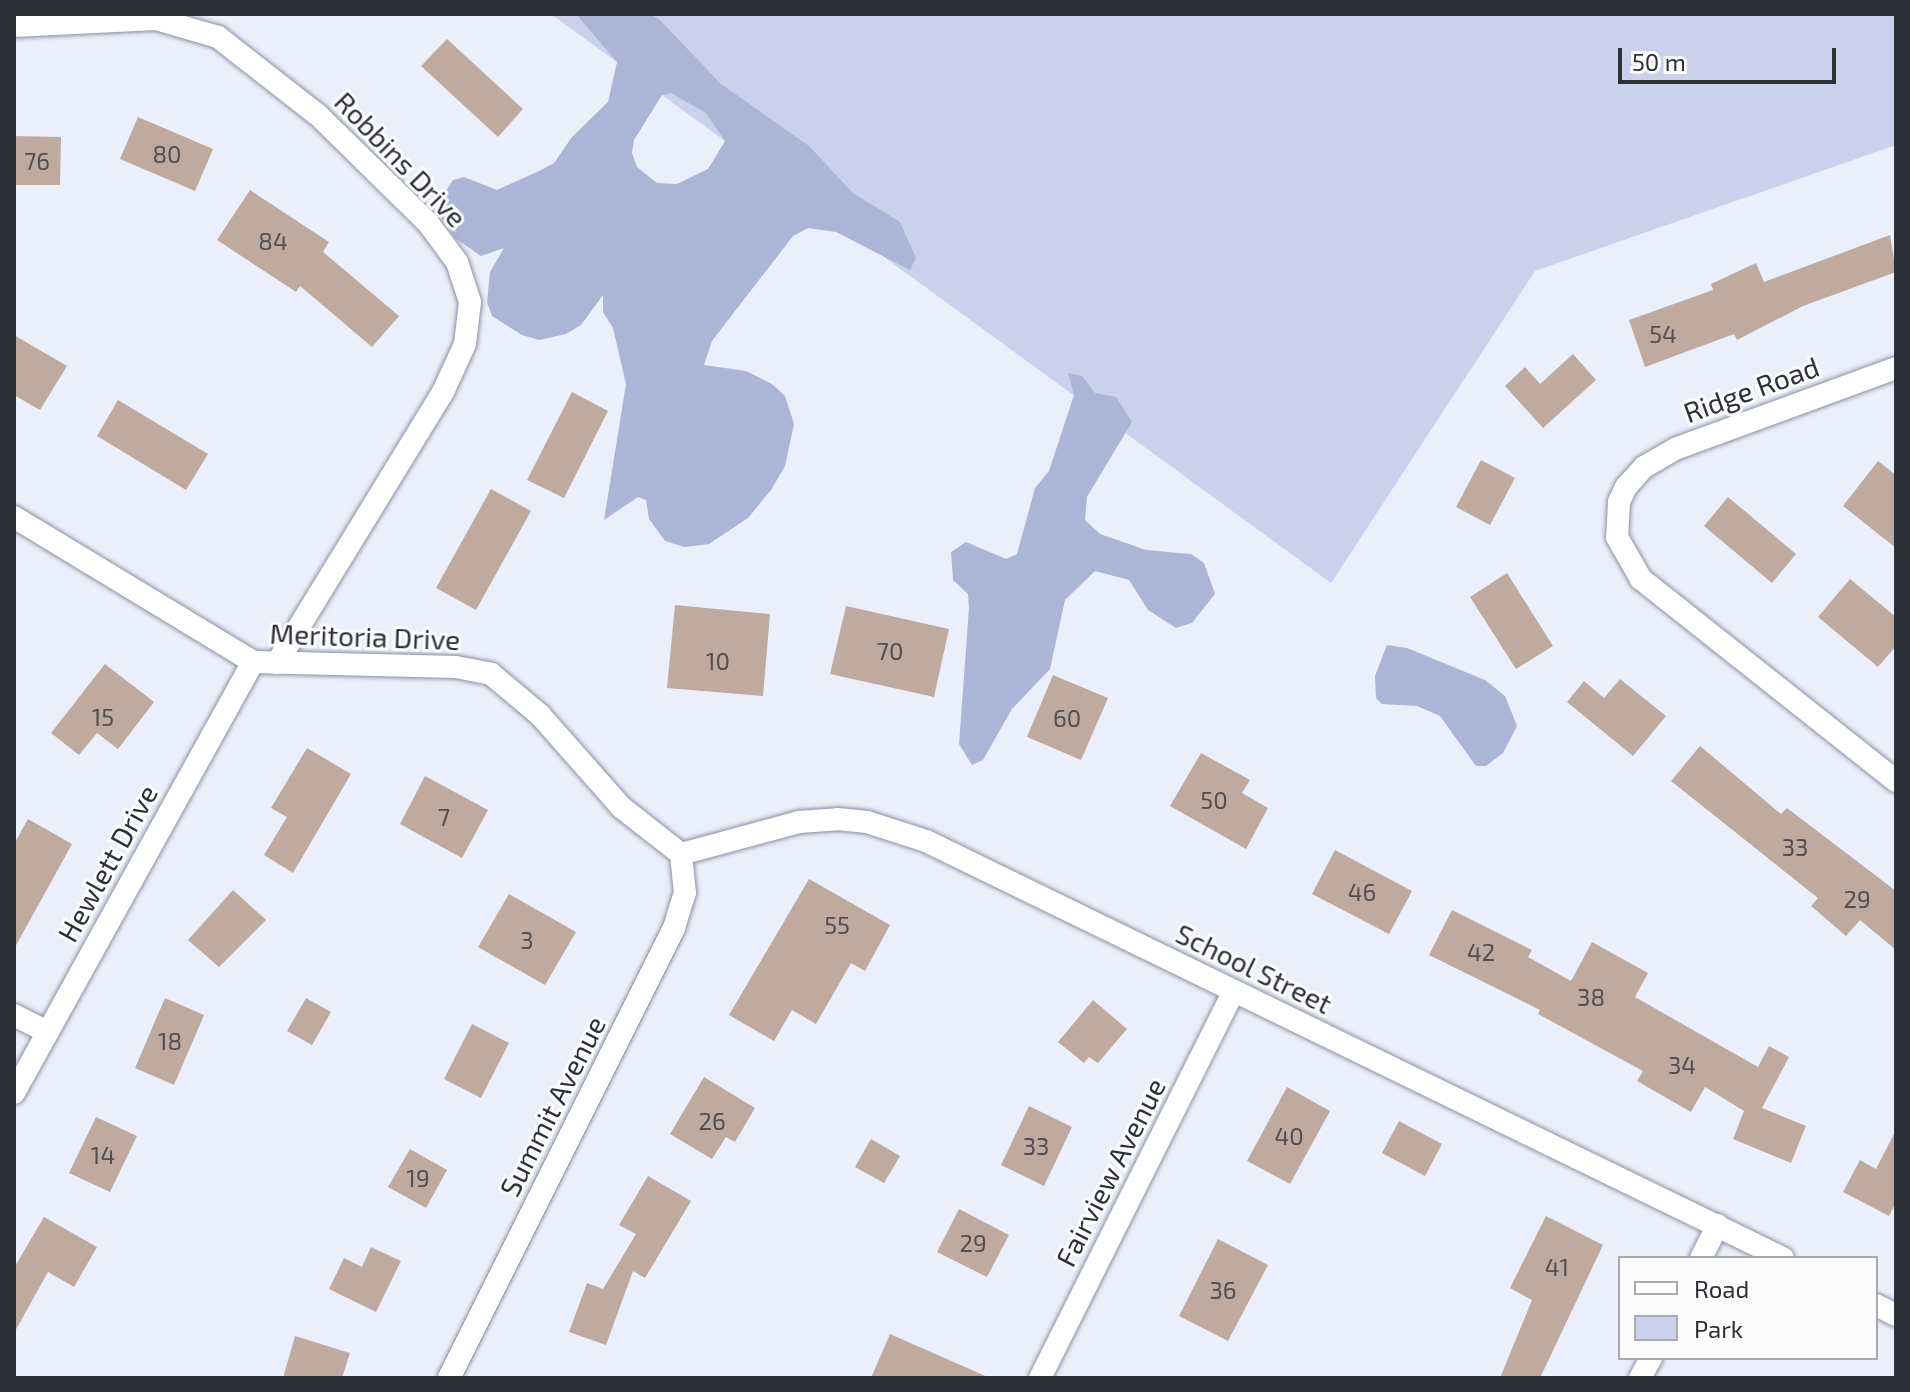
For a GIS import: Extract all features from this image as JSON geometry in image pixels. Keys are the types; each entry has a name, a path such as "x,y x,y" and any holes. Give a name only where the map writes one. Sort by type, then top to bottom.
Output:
{"street":[{"name":"Robbins Drive","path":"14,26 156,19 218,37 318,115 428,223 457,262 470,302 459,356 443,392 277,663"},
{"name":"Ridge Road","path":"1896,368 1677,448 1634,479 1619,502 1617,537 1641,579 1896,781"},
{"name":"Meritoria Drive","path":"14,517 253,662 456,667 491,674 540,715 621,807 681,854"},
{"name":"Hewlett Drive","path":"14,1093 253,662"},
{"name":"School Street","path":"681,854 799,822 867,822 926,841 1779,1256"},
{"name":"Summit Avenue","path":"449,1378 674,928 685,893 681,854"},
{"name":"Fairview Avenue","path":"1040,1378 1233,992"},
{"path":"14,1015 48,1032"},
{"path":"1702,1256 1718,1225"},
{"path":"1878,1306 1896,1315"},
{"path":"1640,1378 1650,1360"}],"green space":[{"path":"551,14 1896,14 1896,145 1535,271 1331,583"}],"shaded area":[{"path":"576,14 648,14 659,19 721,84 809,146 853,193 900,222 916,258 910,270 836,232 808,228 793,236 712,341 704,365 746,371 772,384 785,396 794,424 785,466 771,490 748,518 709,544 684,547 665,541 649,519 646,500 638,497 604,520 626,384 613,328 603,312 603,295 581,325 566,334 539,340 522,335 492,316 487,302 490,272 504,248 481,256 455,238 442,219 440,200 453,180 464,177 497,190 554,163 572,137 608,102 617,62","holes":["671,93 706,113 725,141 708,169 677,184 657,183 637,167 632,153 634,140 662,95"]},
{"path":"1068,373 1082,376 1095,393 1116,397 1132,422 1087,497 1085,520 1100,534 1146,550 1191,554 1204,563 1215,594 1192,623 1176,628 1148,610 1129,580 1095,571 1065,600 1050,669 1012,709 983,760 972,765 959,744 968,594 953,580 951,552 966,542 1006,559 1017,554 1035,488 1049,471 1074,395"},
{"path":"1387,645 1407,648 1485,680 1505,696 1517,726 1503,753 1486,766 1476,766 1440,716 1417,706 1382,704 1376,698 1375,676"}],"building":[{"path":"447,39 523,109 498,137 421,66"},
{"path":"138,117 213,149 195,191 120,159"},
{"path":"14,136 61,137 60,185 14,185"},
{"path":"250,190 329,242 323,252 399,316 372,347 300,286 296,292 217,240"},
{"path":"1890,235 1896,272 1803,306 1737,340 1734,334 1645,367 1629,320 1713,290 1711,284 1756,263 1764,282"},
{"path":"14,335 67,366 40,410 14,395"},
{"path":"1573,354 1596,380 1543,428 1505,386 1525,367 1540,384"},
{"path":"572,392 608,411 564,498 527,480"},
{"path":"118,400 208,454 186,490 97,436"},
{"path":"1481,460 1515,478 1490,525 1456,507"},
{"path":"1878,461 1896,475 1896,548 1843,506"},
{"path":"491,489 531,511 476,610 436,588"},
{"path":"1728,497 1796,554 1772,583 1704,526"},
{"path":"1507,573 1553,646 1516,669 1470,597"},
{"path":"1850,579 1896,617 1896,646 1878,667 1818,617"},
{"path":"675,605 770,614 763,696 667,688"},
{"path":"846,606 949,629 934,697 830,674"},
{"path":"105,664 154,702 118,749 97,733 79,755 51,733"},
{"path":"1053,675 1108,698 1081,760 1027,737"},
{"path":"1620,679 1666,716 1633,756 1567,702 1584,681 1604,698"},
{"path":"1700,746 1781,814 1787,808 1896,891 1896,950 1860,920 1846,936 1811,906 1818,898 1671,781"},
{"path":"307,748 351,774 293,873 264,855 287,817 271,808"},
{"path":"1201,753 1250,780 1242,793 1268,808 1246,849 1170,806"},
{"path":"425,776 488,810 462,858 400,824"},
{"path":"28,819 72,844 14,949 14,844"},
{"path":"1335,850 1412,891 1389,934 1312,894"},
{"path":"809,879 890,925 865,971 851,963 816,1024 792,1010 774,1041 729,1015"},
{"path":"233,890 266,920 219,967 188,940"},
{"path":"509,894 576,932 545,985 478,947"},
{"path":"1452,910 1532,950 1528,957 1571,981 1592,942 1648,973 1635,997 1758,1067 1769,1046 1789,1057 1762,1108 1806,1126 1791,1163 1733,1139 1744,1111 1705,1087 1691,1112 1637,1081 1643,1071 1538,1014 1540,1010 1429,955"},
{"path":"165,998 204,1015 174,1085 135,1068"},
{"path":"306,998 331,1012 312,1045 287,1031"},
{"path":"1093,1000 1127,1029 1098,1063 1089,1057 1084,1063 1058,1042"},
{"path":"472,1024 509,1043 481,1098 444,1079"},
{"path":"704,1077 755,1108 735,1142 726,1137 712,1159 670,1134"},
{"path":"1287,1087 1330,1111 1290,1184 1247,1161"},
{"path":"1029,1106 1072,1127 1044,1186 1001,1165"},
{"path":"96,1117 137,1136 110,1192 69,1173"},
{"path":"1399,1121 1442,1144 1425,1176 1382,1153"},
{"path":"1896,1130 1896,1202 1889,1216 1843,1192 1860,1160 1876,1169"},
{"path":"871,1139 900,1156 884,1183 855,1167"},
{"path":"410,1149 447,1170 426,1208 388,1187"},
{"path":"648,1176 691,1201 645,1278 633,1271 606,1345 569,1332 587,1283 603,1289 636,1234 619,1225"},
{"path":"959,1209 1009,1235 987,1277 937,1252"},
{"path":"1546,1216 1603,1245 1540,1378 1500,1378 1532,1300 1510,1288"},
{"path":"44,1217 97,1247 74,1287 48,1272 14,1333 14,1268"},
{"path":"1218,1239 1268,1265 1228,1341 1179,1316"},
{"path":"371,1247 401,1261 376,1312 329,1289 344,1258 362,1267"},
{"path":"890,1334 990,1378 871,1378"},
{"path":"295,1336 350,1353 342,1378 283,1378"}]}
